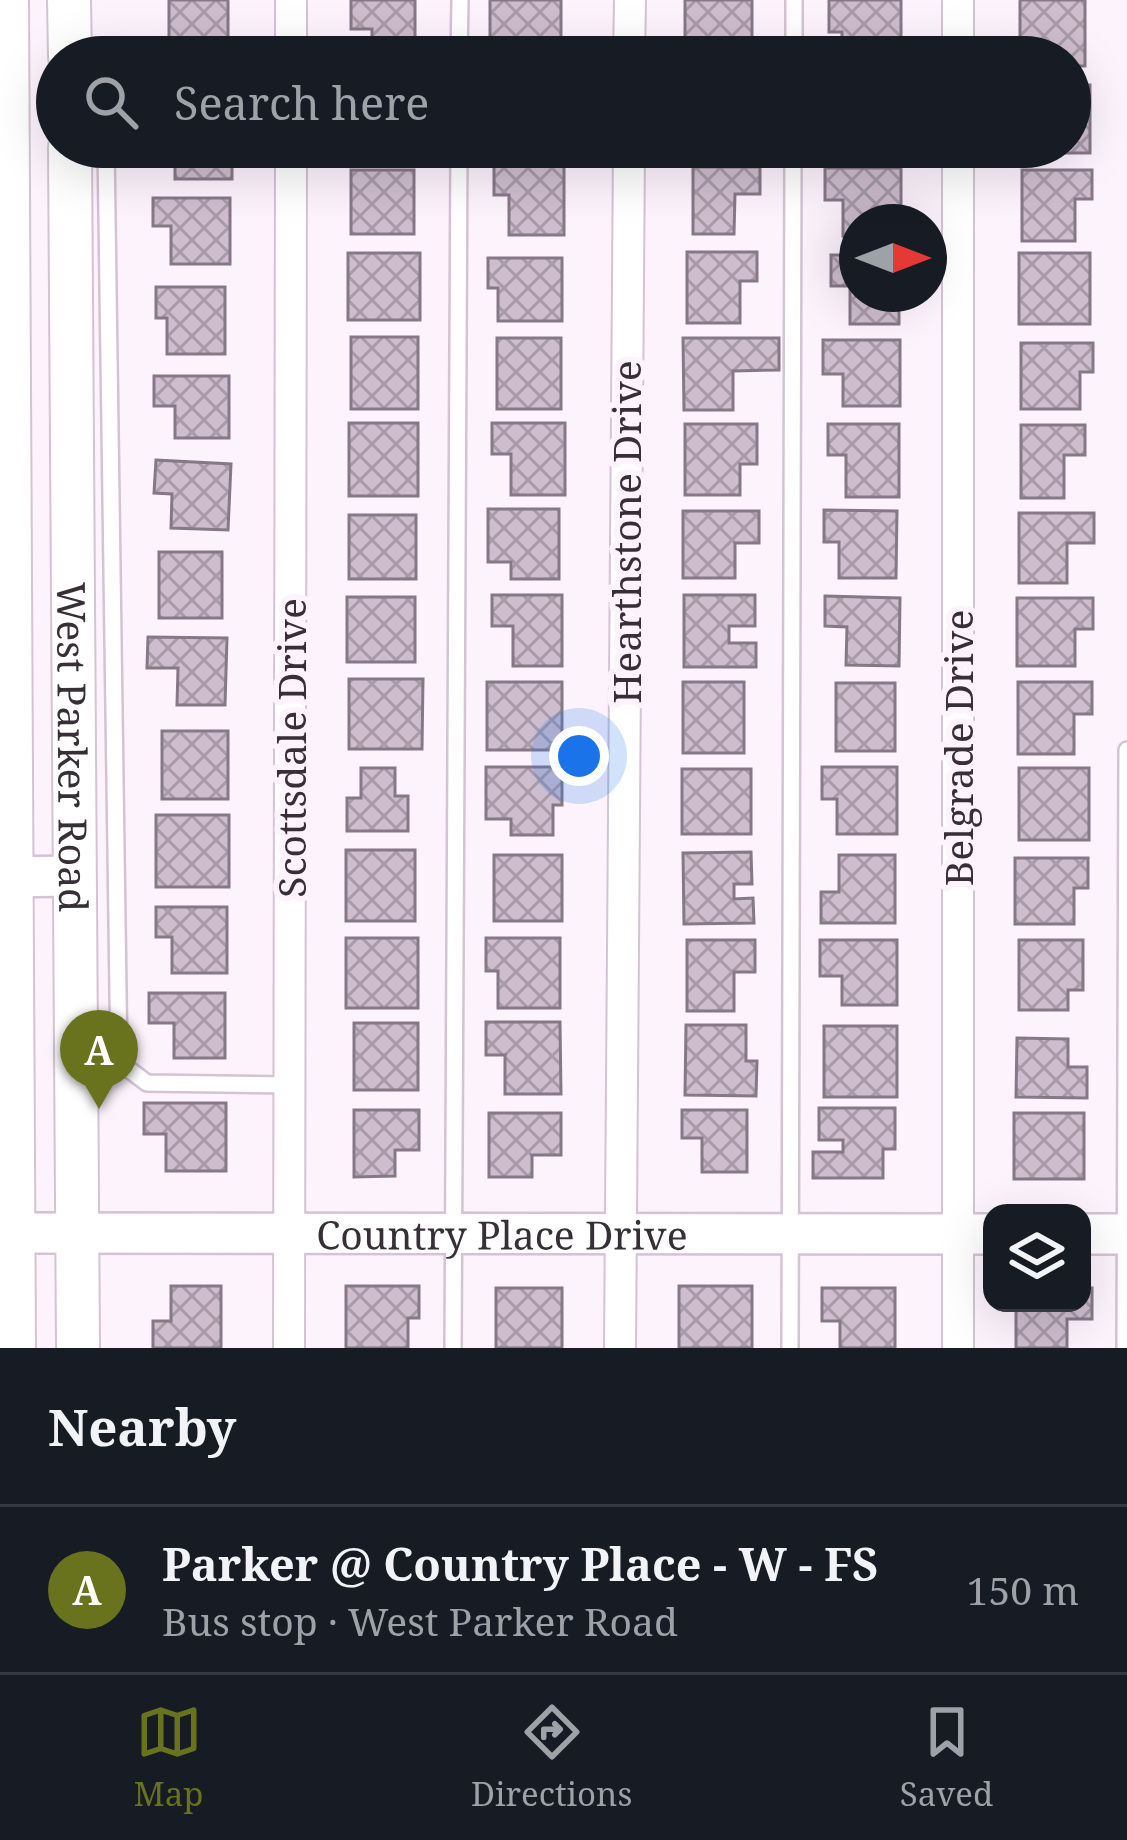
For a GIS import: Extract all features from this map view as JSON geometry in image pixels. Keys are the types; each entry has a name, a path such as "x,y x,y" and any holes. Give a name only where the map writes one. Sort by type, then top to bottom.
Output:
{"main road":[{"name":"West Parker Road","path":"7,0 6,877 14,1348"},
{"path":"69,0 70,36"},
{"name":"West Parker Road","path":"70,168 78,1348"}],"street":[{"path":"291,0 291,36"},
{"path":"629,36 630,0"},
{"path":"958,0 958,36"},
{"name":"Scottsdale Drive","path":"289,1348 291,168"},
{"name":"Hearthstone Drive","path":"620,1348 629,168"},
{"name":"Belgrade Drive","path":"958,168 975,1234 958,1348"},
{"path":"6,877 74,876"},
{"name":"Country Place Drive","path":"14,1233 975,1234"},
{"path":"1091,1234 1126,1234"}],"lane":[{"path":"459,36 460,0"},
{"path":"794,0 794,36"},
{"path":"106,168 119,1062 147,1083 290,1085"},
{"path":"453,1348 459,168"},
{"path":"790,1348 794,168"},
{"path":"1125,1348 1127,750"}],"building":[{"path":"169,0 228,0 228,36 169,36"},
{"path":"351,0 415,0 415,36 372,36 372,29 351,29"},
{"path":"490,0 561,0 561,36 490,36"},
{"path":"685,0 752,0 752,36 685,36"},
{"path":"829,0 901,0 901,36 829,32"},
{"path":"1020,0 1085,0 1085,36 1020,36"},
{"path":"175,168 232,168 232,179 175,179"},
{"path":"494,168 564,168 564,235 509,235 509,195 494,195"},
{"path":"693,168 760,168 760,194 735,194 734,234 693,234"},
{"path":"825,168 901,168 901,204 825,200"},
{"path":"351,170 414,170 414,234 351,234"},
{"path":"1022,170 1092,170 1092,199 1075,199 1075,241 1022,241"},
{"path":"153,198 230,198 230,264 171,264 171,226 153,226"},
{"path":"687,252 757,252 757,281 740,281 740,323 687,323"},
{"path":"348,253 420,253 420,320 348,320"},
{"path":"1019,253 1090,253 1090,324 1019,324"},
{"path":"831,255 839,255 839,286 831,286"},
{"path":"488,258 562,258 562,321 498,321 498,288 488,288"},
{"path":"156,287 225,287 225,354 167,354 167,318 156,318"},
{"path":"850,312 899,312 899,324 850,324"},
{"path":"351,337 418,337 418,409 351,409"},
{"path":"497,338 561,338 561,409 497,409"},
{"path":"683,338 779,338 779,370 733,371 733,410 684,410"},
{"path":"823,340 900,340 900,406 843,406 843,374 823,374"},
{"path":"1021,343 1093,343 1093,372 1080,372 1080,409 1021,409"},
{"path":"154,376 229,376 229,438 175,438 175,406 154,406"},
{"path":"349,423 418,423 418,496 349,496"},
{"path":"492,423 565,423 565,495 511,495 511,454 492,454"},
{"path":"685,424 757,424 757,464 740,464 740,495 685,495"},
{"path":"828,424 899,424 899,497 846,497 846,455 828,455"},
{"path":"1021,425 1085,425 1085,455 1064,455 1064,498 1021,498"},
{"path":"156,460 231,464 228,530 171,528 172,494 154,493"},
{"path":"488,509 559,509 559,579 511,579 511,562 488,562"},
{"path":"824,510 897,511 896,578 839,578 839,542 824,542"},
{"path":"683,511 759,511 759,543 735,543 735,578 683,578"},
{"path":"1019,513 1094,513 1094,543 1067,543 1067,583 1019,583"},
{"path":"349,515 416,515 416,579 349,579"},
{"path":"159,552 222,552 222,618 159,618"},
{"path":"492,595 562,595 562,666 513,666 513,626 492,626"},
{"path":"684,595 755,595 755,626 729,626 729,643 756,643 756,667 684,667"},
{"path":"825,596 900,598 899,666 846,665 847,627 825,626"},
{"path":"347,597 415,597 415,662 347,662"},
{"path":"1017,598 1093,598 1093,629 1075,629 1075,666 1017,666"},
{"path":"148,637 227,638 225,705 177,705 178,668 147,668"},
{"path":"349,679 423,679 422,749 349,749"},
{"path":"487,682 562,682 562,750 487,750"},
{"path":"683,682 744,682 744,753 683,753"},
{"path":"1018,682 1092,682 1092,714 1074,714 1074,754 1018,754"},
{"path":"836,683 895,683 895,751 836,751"},
{"path":"162,731 228,731 228,799 162,799"},
{"path":"486,767 562,767 562,805 553,805 553,835 511,835 511,819 486,819"},
{"path":"822,767 897,767 897,834 837,834 837,799 822,799"},
{"path":"361,768 395,768 395,796 408,796 408,831 347,831 347,798 361,798"},
{"path":"1019,768 1089,768 1089,840 1019,840"},
{"path":"682,769 751,769 751,834 682,834"},
{"path":"156,815 229,815 229,887 156,887"},
{"path":"346,850 415,850 415,921 346,921"},
{"path":"751,852 752,884 734,884 734,899 753,898 754,923 684,924 683,853"},
{"path":"494,855 562,855 562,921 494,921"},
{"path":"839,855 895,855 895,923 821,923 821,892 839,892"},
{"path":"1015,858 1088,858 1088,888 1074,888 1074,924 1015,924"},
{"path":"156,907 227,907 227,973 172,973 172,937 156,937"},
{"path":"346,938 418,938 418,1008 346,1008"},
{"path":"486,938 560,938 560,1008 498,1008 498,971 486,971"},
{"path":"687,940 755,940 755,972 734,972 734,1011 687,1011"},
{"path":"820,940 897,940 897,1005 842,1005 842,976 820,976"},
{"path":"1019,940 1083,940 1083,990 1068,990 1068,1010 1019,1010"},
{"path":"149,993 225,993 225,1058 174,1058 174,1023 149,1023"},
{"path":"486,1022 560,1022 561,1094 505,1094 505,1055 486,1055"},
{"path":"354,1023 418,1023 418,1090 354,1090"},
{"path":"686,1025 746,1025 746,1061 757,1061 756,1096 685,1095"},
{"path":"824,1026 897,1026 897,1097 824,1097"},
{"path":"1017,1038 1068,1039 1068,1067 1087,1067 1087,1098 1016,1097"},
{"path":"144,1103 226,1103 226,1171 166,1171 166,1134 144,1134"},
{"path":"819,1108 895,1108 895,1149 883,1149 883,1178 813,1178 813,1152 843,1152 843,1140 819,1140"},
{"path":"354,1110 419,1110 419,1150 395,1150 395,1176 354,1177"},
{"path":"682,1110 747,1110 747,1172 702,1172 702,1138 682,1138"},
{"path":"489,1113 561,1113 561,1155 532,1155 532,1177 489,1177"},
{"path":"1014,1113 1084,1113 1084,1179 1014,1179"},
{"path":"171,1286 221,1286 221,1348 153,1348 153,1321 171,1321"},
{"path":"346,1286 419,1286 419,1318 408,1318 408,1348 346,1348"},
{"path":"679,1286 752,1286 752,1348 679,1348"},
{"path":"496,1288 562,1288 562,1348 496,1348"},
{"path":"822,1288 895,1288 895,1348 840,1348 840,1321 822,1321"},
{"path":"1092,1288 1092,1319 1067,1319 1067,1348 1016,1348 1016,1312 1091,1312"}],"place":[{"name":"Parker @ Country Place - W - FS","path":"99,1109"}]}
